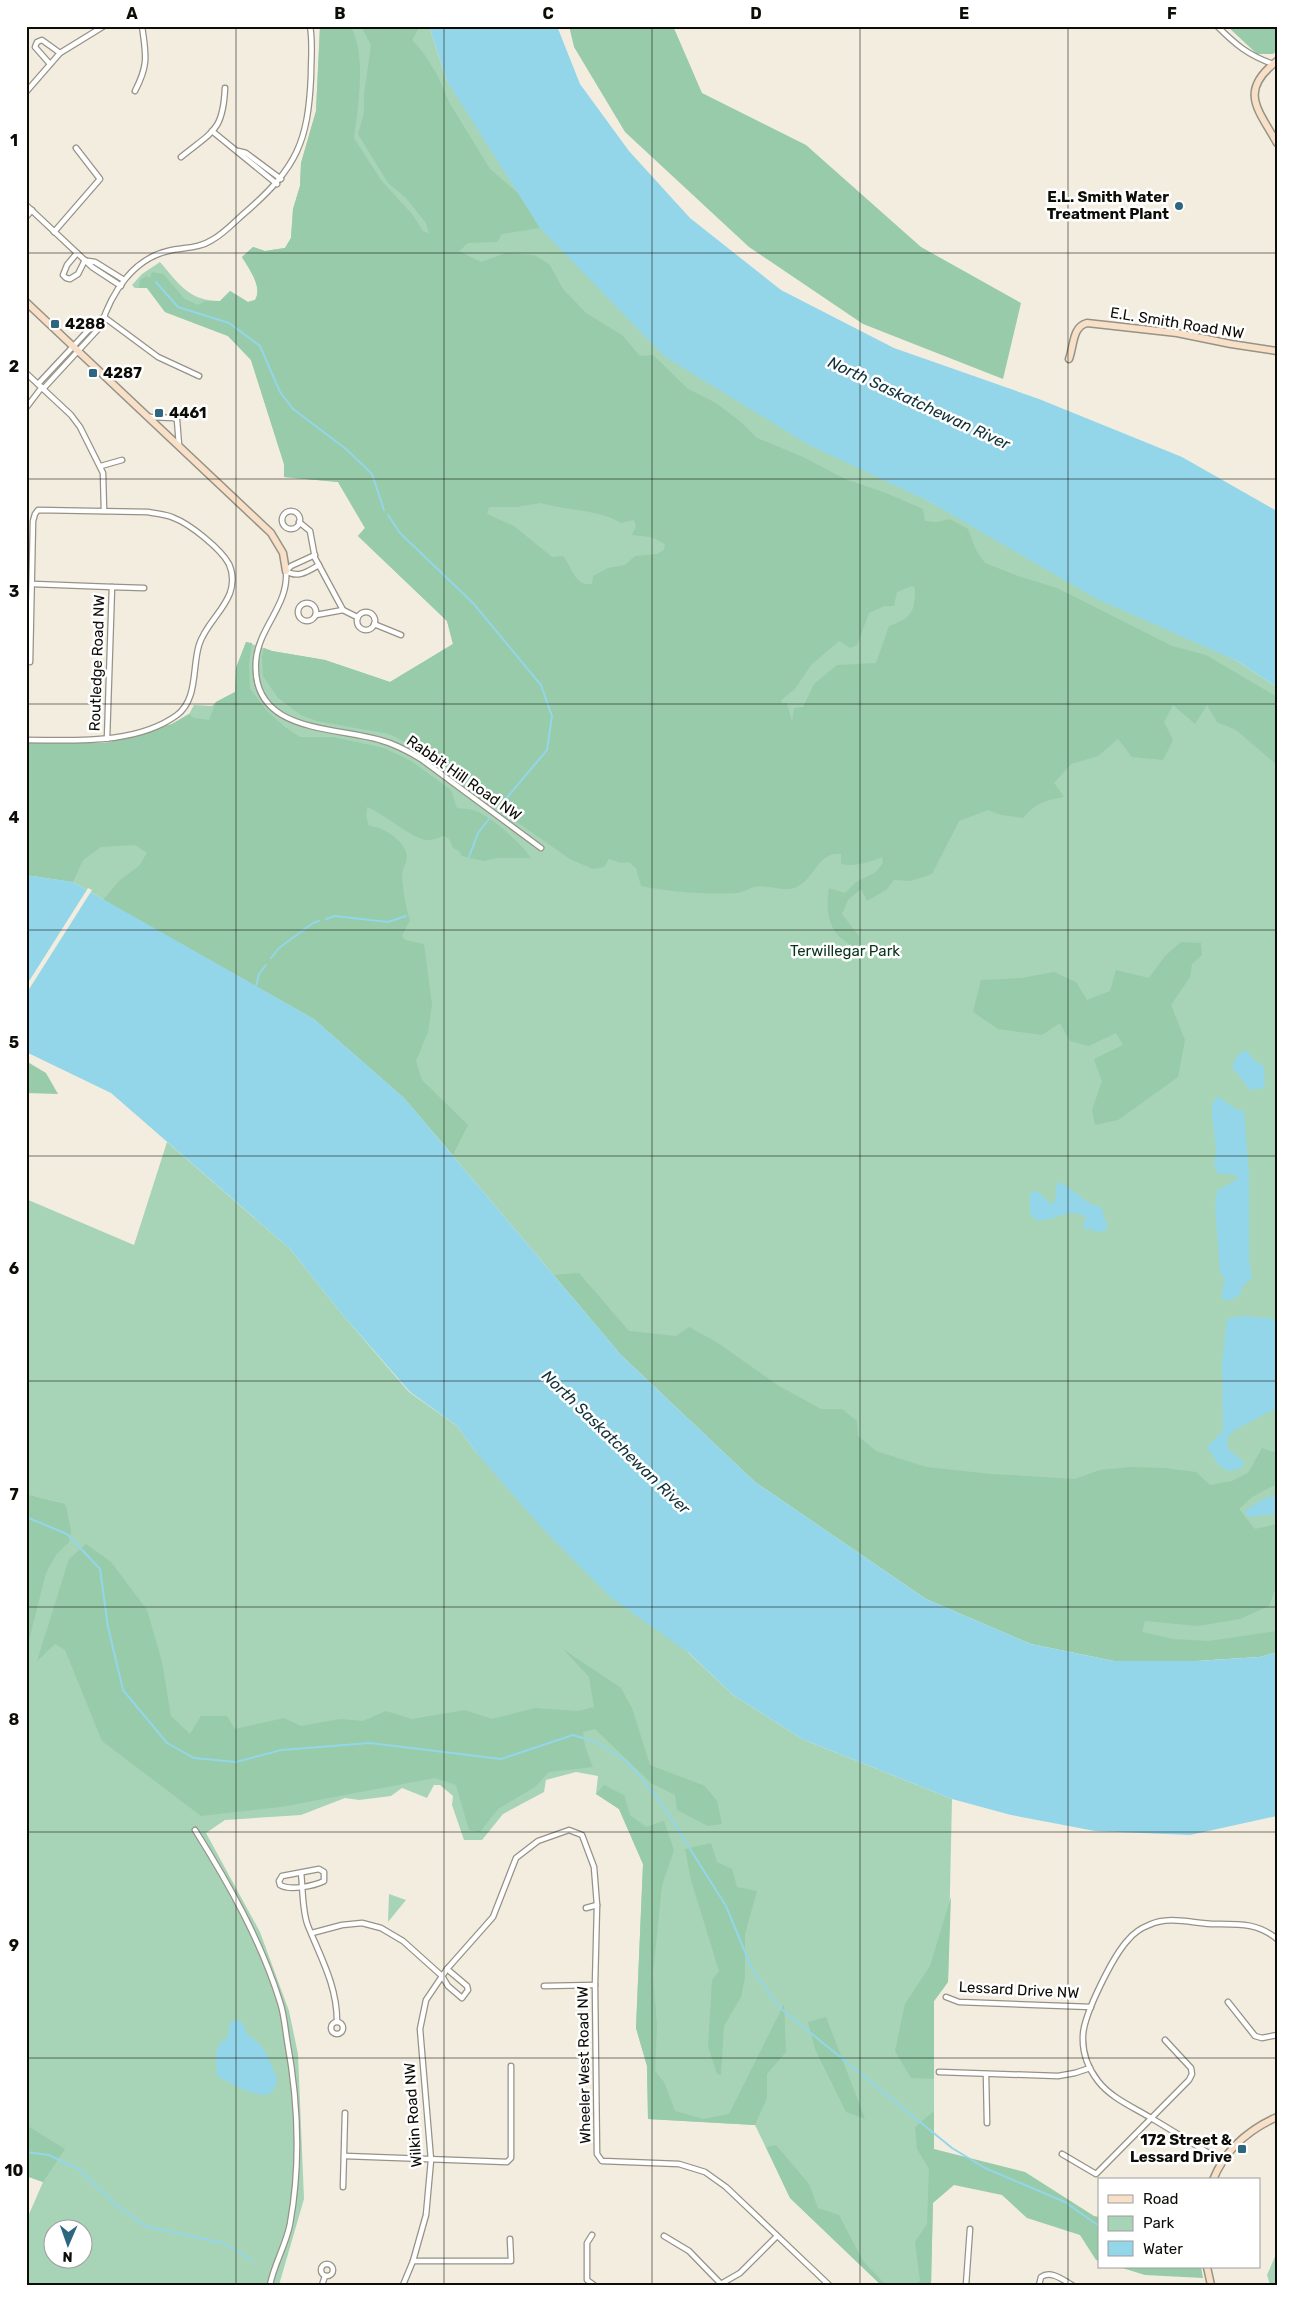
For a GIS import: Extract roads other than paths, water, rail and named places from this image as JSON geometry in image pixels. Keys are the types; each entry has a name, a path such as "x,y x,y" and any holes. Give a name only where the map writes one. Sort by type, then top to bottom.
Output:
{"street":[{"path":"26,92 60,53 96,29 104,26"},
{"path":"135,91 144,73 146,54 142,26"},
{"path":"26,408 41,387 75,349 101,326 124,280 138,265 156,254 200,246 212,240 281,179 296,154 307,119 312,44 310,26"},
{"path":"1217,26 1237,46 1250,55 1275,63"},
{"path":"50,64 35,47 37,42 42,40 60,53"},
{"path":"1275,63 1266,70 1257,84 1254,100 1277,143"},
{"path":"181,157 219,124 224,113 226,88"},
{"path":"212,132 237,150 246,153 281,179"},
{"path":"54,232 100,179 76,148"},
{"path":"237,150 242,158 277,184"},
{"path":"26,206 87,260 92,267 121,286"},
{"path":"26,217 32,210"},
{"path":"77,253 64,270 63,275 66,278 74,278 87,260"},
{"path":"87,260 95,262 124,280"},
{"name":"Rabbit Hill Road NW","path":"26,302 271,533 283,553 286,586 284,597 261,640 256,656 258,683 272,708 283,717 296,723 380,740 400,746 421,759 541,848"},
{"path":"104,317 158,358 199,376"},
{"name":"E.L. Smith Road NW","path":"1069,359 1074,346 1076,330 1080,325 1087,323 1177,333 1277,351"},
{"path":"26,373 76,422 101,466 105,487 104,511"},
{"path":"148,417 174,418 177,420 179,445"},
{"path":"101,466 122,460"},
{"path":"26,662 30,662 33,521 36,511 41,509 148,512 166,515 181,521 196,531 225,559 232,577 229,595 201,640 193,688 184,709 166,722 138,732 107,739 26,740"},
{"path":"299,522 296,528 290,529 282,524 282,518 285,513 293,512 298,515 299,522 308,528 312,534 315,555 319,565 343,610 357,617"},
{"path":"286,571 315,555"},
{"path":"286,571 297,575 319,565"},
{"name":"Routledge Road NW","path":"32,584 144,588"},
{"name":"Routledge Road NW","path":"107,739 112,587"},
{"path":"316,615 316,608 309,603 299,608 299,616 305,621 312,619 316,615 343,610"},
{"path":"357,617 367,612 374,618 374,624"},
{"path":"357,617 357,623 362,629 368,629 374,624"},
{"path":"374,624 401,635"},
{"path":"196,1830 228,1885 256,1939 280,2003 293,2073 297,2116 296,2156 290,2224 272,2273 270,2285"},
{"name":"Wilkin Road NW","path":"403,2285 414,2261 426,2215 431,2160 420,2029 426,2000 447,1969 493,1917 516,1858 538,1841 569,1830 582,1835"},
{"name":"Wheeler West Road NW","path":"582,1835 594,1867 597,1905 595,1985 597,2154 602,2161 679,2164 705,2172 726,2187 829,2285"},
{"path":"319,1869 326,1876 324,1881 320,1883 284,1888 280,1885 279,1880 282,1876 301,1873 319,1869"},
{"path":"301,1873 308,1925 334,1987 337,2021"},
{"path":"586,1908 597,1905"},
{"name":"Lessard Drive NW","path":"1222,2161 1109,2093 1099,2083 1090,2068 1083,2038 1091,2007 1123,1946 1137,1932 1152,1923 1168,1920 1203,1924 1246,1924 1264,1930 1277,1939"},
{"path":"312,1933 342,1925 362,1924 381,1928 396,1935 442,1976 448,1986 462,1998 468,1990 466,1986 447,1969"},
{"path":"544,1986 595,1985"},
{"name":"Lessard Drive NW","path":"946,1997 959,2002 1091,2007"},
{"path":"1228,2002 1255,2036 1262,2038 1277,2035"},
{"path":"1062,2154 1096,2174 1153,2119 1189,2080 1192,2074 1191,2068 1165,2040"},
{"path":"345,2156 507,2162 511,2158 511,2066"},
{"path":"939,2072 1058,2076 1090,2068"},
{"path":"986,2074 987,2123"},
{"path":"343,2187 346,2113"},
{"path":"1214,2178 1222,2161 1240,2139 1253,2129 1277,2117"},
{"path":"966,2285 970,2228"},
{"path":"592,2235 587,2243 587,2280 594,2285"},
{"path":"664,2236 689,2251 721,2284 740,2273 777,2236"},
{"path":"414,2261 511,2261 510,2239"},
{"path":"1207,2268 1211,2285"},
{"path":"1039,2285 1041,2277 1047,2274 1054,2275 1072,2285"},
{"path":"322,2285 325,2276"}],"water":[{"name":"North Saskatchewan River","path":"429,26 557,26 580,84 629,151 690,218 781,290 894,348 1039,399 1182,457 1277,511 1277,687 1237,661 1095,598 928,501 807,444 664,356 540,228 447,81"},
{"name":"North Saskatchewan River","path":"26,875 73,882 314,1019 404,1098 622,1356 755,1482 926,1599 1031,1644 1114,1661 1195,1661 1260,1657 1277,1652 1277,1816 1190,1835 1095,1831 1011,1815 952,1799 802,1739 733,1695 689,1653 610,1597 542,1528 475,1451 457,1426 410,1392 341,1313 290,1249 111,1093 26,1052"},
{"path":"1246,1050 1255,1061 1264,1066 1265,1088 1250,1090 1232,1067 1237,1056"},
{"path":"1217,1096 1236,1109 1244,1111 1249,1174 1249,1259 1252,1278 1242,1287 1240,1295 1230,1300 1222,1300 1224,1277 1220,1273 1215,1206 1217,1191 1237,1179 1238,1176 1218,1174 1214,1164 1216,1150 1212,1105"},
{"path":"1057,1182 1068,1187 1089,1202 1101,1207 1108,1229 1101,1232 1092,1231 1091,1228 1085,1230 1083,1226 1086,1217 1073,1213 1048,1220 1034,1219 1030,1213 1030,1193 1038,1191 1051,1205 1055,1201"},
{"path":"1243,1316 1277,1319 1277,1408 1235,1430 1227,1438 1228,1449 1245,1463 1240,1469 1227,1471 1218,1464 1207,1447 1223,1431 1222,1364 1227,1319"},
{"path":"1277,1494 1277,1514 1249,1517 1244,1512 1258,1502"},
{"path":"239,2020 243,2024 248,2036 254,2039 262,2048 277,2078 275,2088 268,2095 248,2091 217,2076 216,2053 221,2041 227,2039 230,2022"}],"waterway":[{"path":"156,282 178,307 229,323 260,346 280,392 293,409 346,449 372,474 384,510"},
{"path":"388,515 400,533 473,603 541,685 552,716 547,750 499,807"},
{"path":"469,857 478,833 489,819"},
{"path":"326,919 335,916 388,922 406,916"},
{"path":"271,958 279,948 313,923 319,921"},
{"path":"256,986 259,974 266,965"},
{"path":"26,1517 67,1534 100,1569 108,1627 123,1690 167,1743 194,1758 236,1762 281,1750 370,1743 501,1759 573,1735 596,1742 628,1762 660,1801 726,1906 752,1969 780,2008 952,2148 985,2168 1065,2202 1098,2225"},
{"path":"26,2152 49,2155 80,2170 115,2204 145,2226 223,2243 253,2261"}],"place":[{"name":"E.L. Smith Water Treatment Plant","path":"1179,206"},
{"name":"4288","path":"55,324"},
{"name":"4287","path":"93,373"},
{"name":"4461","path":"159,413"},
{"name":"172 Street & Lessard Drive","path":"1242,2149"}],"park label":[{"name":"Terwillegar Park","path":"845,951"}]}
